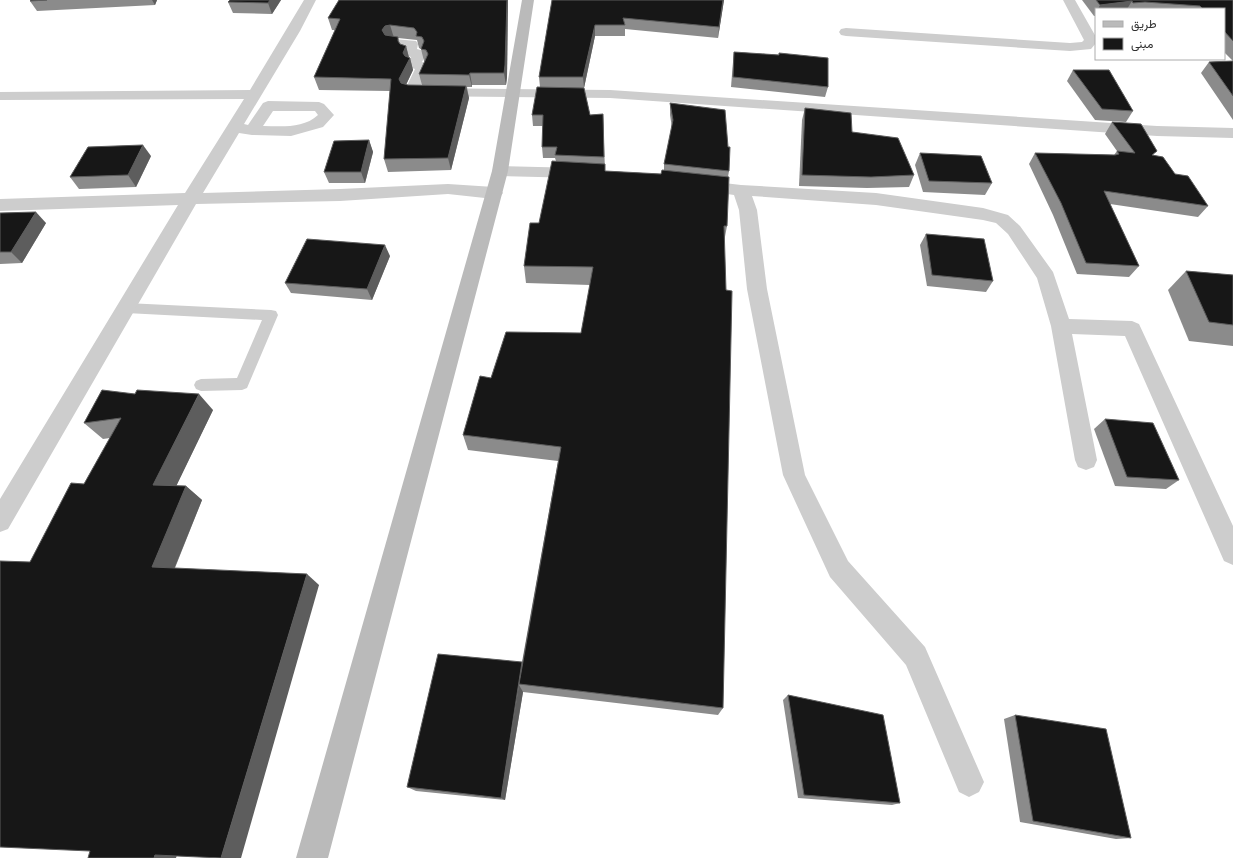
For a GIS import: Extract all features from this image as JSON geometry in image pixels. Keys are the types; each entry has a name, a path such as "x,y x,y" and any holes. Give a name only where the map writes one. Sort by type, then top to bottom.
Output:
{"main road":[{"path":"312,858 500,171 528,0"}],"street":[{"path":"3,512 191,198 243,128 255,94 310,0"},
{"path":"846,32 1070,47 1086,46 1091,40 1069,0"},
{"path":"394,42 411,44 409,52 419,54 414,64 423,66 411,92 610,94 1158,131 1233,133"},
{"path":"0,96 255,94"},
{"path":"500,171 593,174"},
{"path":"686,184 741,190 876,199 984,214 1002,220 1014,230 1046,277 1062,326 1086,460"},
{"path":"0,205 191,198 340,195 448,189 494,193"},
{"path":"741,190 748,210 757,289 794,475 838,569 916,656 969,782"},
{"path":"1062,326 1132,329 1233,553"}],"lane":[{"path":"126,308 271,315 242,384 201,385"}],"building":[{"path":"230,0 270,0 268,3 228,2"},
{"path":"339,0 507,0 504,73 470,73 469,75 419,74 428,54 426,50 421,49 424,41 422,37 416,36 417,32 414,28 390,25 385,26 382,30 385,35 398,37 400,44 406,46 403,53 405,56 410,58 399,79 401,83 408,85 466,86 448,158 384,159 391,79 314,77 340,19 328,18"},
{"path":"552,0 723,0 719,27 623,18 625,25 595,25 583,77 539,77"},
{"path":"1096,0 1233,0 1233,41 1225,32 1225,8 1202,8 1200,6 1145,2 1133,3 1132,1 1100,5"},
{"path":"734,52 779,55 779,53 828,58 828,87 733,77"},
{"path":"1233,61 1233,96 1209,62"},
{"path":"1073,70 1109,70 1133,111 1102,109"},
{"path":"537,87 584,88 590,115 603,114 604,157 555,155 557,147 542,147 543,115 532,115"},
{"path":"670,103 725,110 728,147 730,147 729,171 664,164 673,120"},
{"path":"805,108 851,113 852,132 898,138 914,175 871,177 802,175"},
{"path":"1112,122 1141,124 1157,151 1152,155 1163,157 1175,174 1188,176 1208,206 1104,191 1139,266 1086,263 1061,203 1035,153 1115,155 1119,154 1117,151 1135,153"},
{"path":"369,140 361,172 324,172 334,141"},
{"path":"143,145 128,175 70,177 88,147"},
{"path":"920,153 981,156 992,183 929,181"},
{"path":"552,161 605,164 605,171 661,174 662,170 729,177 727,226 724,226 726,290 732,291 723,708 519,684 561,447 463,435 480,376 491,378 506,332 581,333 593,267 524,266 530,223 539,223"},
{"path":"36,212 11,252 0,252 0,213"},
{"path":"926,234 984,239 993,281 932,275"},
{"path":"307,239 385,245 367,289 285,283"},
{"path":"1186,271 1233,275 1233,325 1209,322"},
{"path":"102,390 135,394 137,390 199,394 153,485 186,486 152,567 307,574 221,858 155,855 154,858 88,858 90,851 0,847 0,561 30,562 71,483 84,484 121,418 84,423"},
{"path":"1105,419 1153,423 1179,480 1127,477"},
{"path":"438,654 522,662 501,798 407,787"},
{"path":"788,695 883,715 900,803 804,795"},
{"path":"1015,715 1106,729 1131,838 1033,821"}]}
